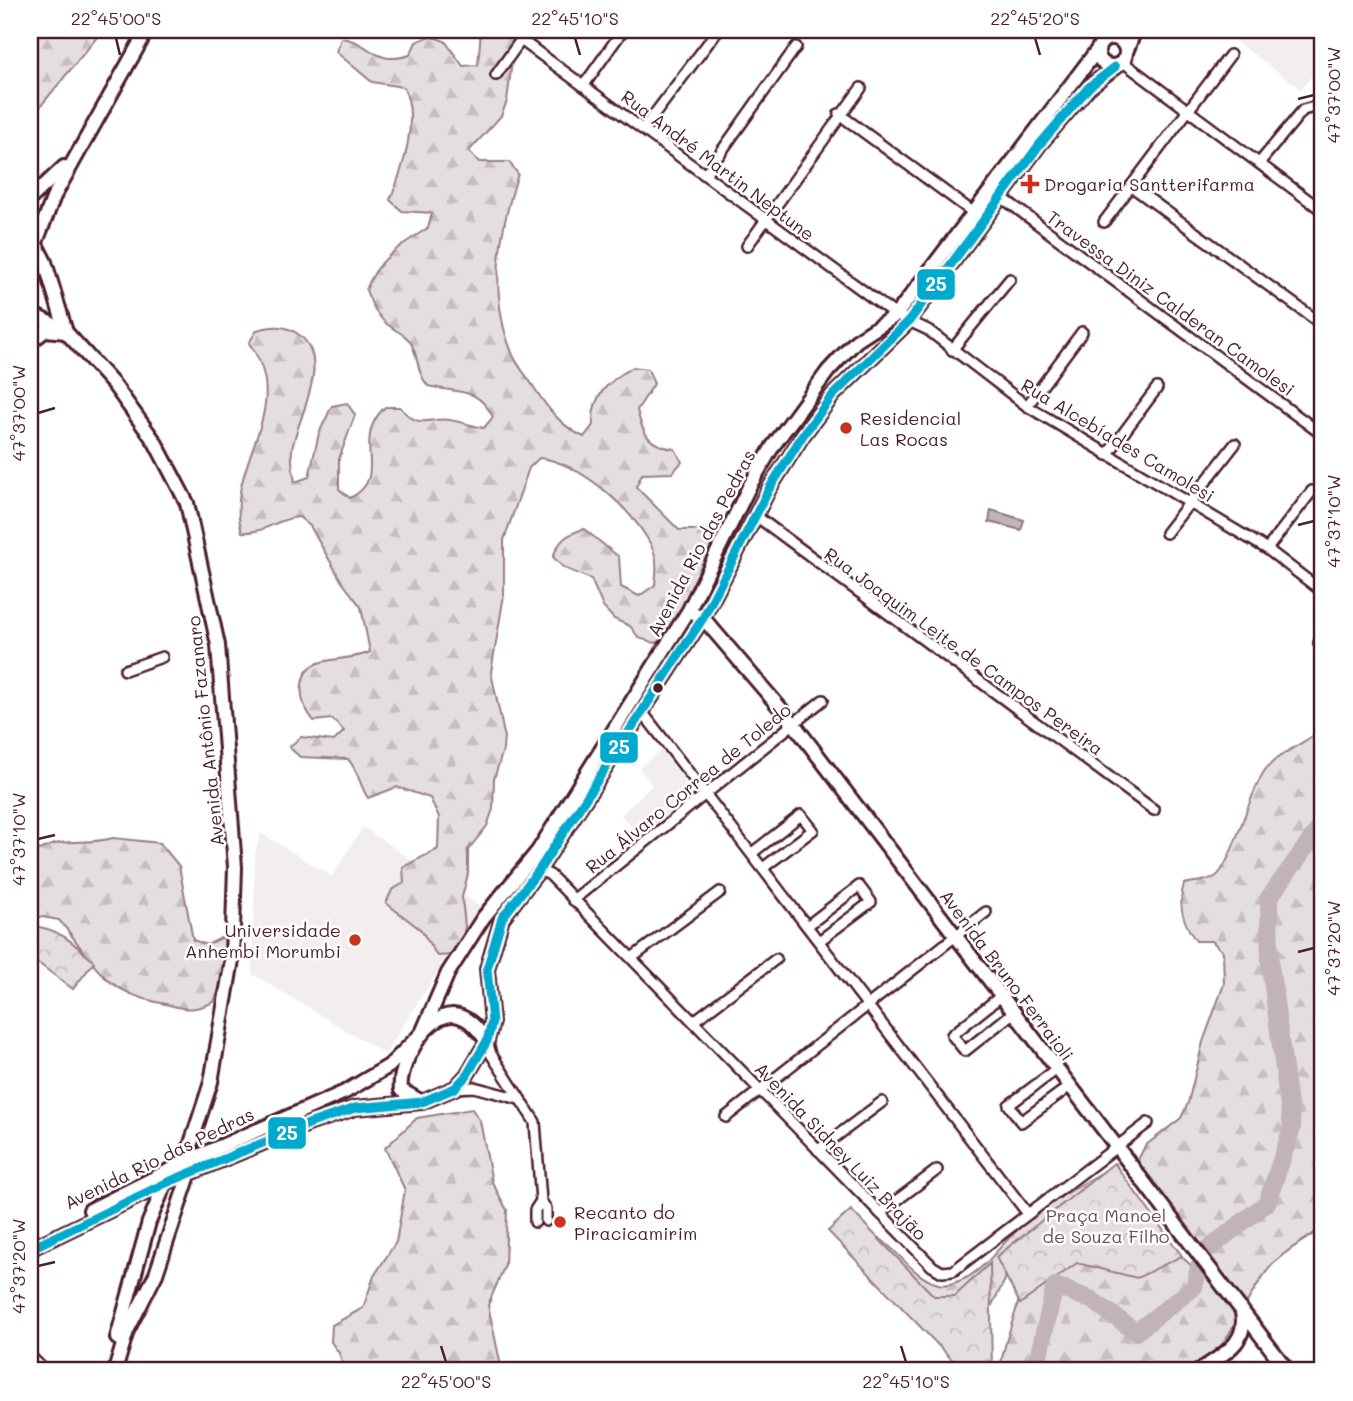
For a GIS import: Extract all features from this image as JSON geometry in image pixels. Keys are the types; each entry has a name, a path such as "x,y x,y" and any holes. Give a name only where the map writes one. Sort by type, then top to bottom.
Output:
{"street":[{"path":"30,285 33,238 148,30"},
{"path":"496,75 528,30"},
{"path":"584,85 623,30"},
{"path":"644,128 718,30"},
{"name":"Avenida Rio das Pedras","path":"455,1088 487,1041 492,1022 487,970 490,950 508,907 539,870 703,618 756,516 803,435 833,395 909,320 1000,196 1089,87 1121,60 1135,30"},
{"path":"1121,60 1119,40 1106,39 1101,62 1121,60 1323,211"},
{"name":"Avenida Rio das Pedras","path":"30,1250 166,1183 190,1164 345,1092 389,1066 422,1033 448,974 483,918 538,851 689,610 749,487 789,422 828,371 856,341 896,315 1106,39"},
{"name":"Rua André Martin Neptune","path":"521,40 706,173 764,219 896,315"},
{"path":"706,173 796,47"},
{"path":"1104,222 1230,55"},
{"path":"747,246 860,88"},
{"path":"1260,162 1303,110 1314,107 1323,113"},
{"path":"839,114 974,213 975,219 966,232 967,241"},
{"path":"30,199 52,180 86,139"},
{"path":"1131,186 1323,325"},
{"name":"Travessa Diniz Calderan Camolesi","path":"1000,196 1323,435"},
{"name":"Avenida Antônio Fazanaro","path":"33,238 66,332"},
{"path":"953,350 1010,279"},
{"name":"Avenida Antônio Fazanaro","path":"30,313 66,332 114,386 155,442 187,503 218,645 235,867 232,960 211,1082 190,1164 160,1259 127,1331 114,1371"},
{"name":"Rua Alcebíades Camolesi","path":"896,315 928,330 1027,406 1267,549 1323,592"},
{"path":"30,342 46,330 66,332"},
{"path":"1027,406 1082,332"},
{"path":"1107,456 1157,388"},
{"path":"1166,533 1234,444"},
{"path":"1267,549 1312,491"},
{"name":"Rua Joaquim Leite de Campos Pereira","path":"756,516 1154,810"},
{"name":"Avenida Bruno Ferraioli","path":"689,610 703,618 793,723 1288,1371"},
{"path":"125,670 162,657"},
{"name":"Rua Álvaro Correa de Toledo","path":"573,900 823,700"},
{"path":"643,713 1028,1213"},
{"path":"752,853 801,814 813,830 763,868"},
{"name":"Avenida Sidney Luiz Brajão","path":"539,870 550,875 633,957 759,1090 932,1266 942,1272 953,1271 1148,1123"},
{"path":"807,926 859,886 871,902 820,941"},
{"path":"633,957 720,892"},
{"path":"726,1116 986,912"},
{"path":"694,1021 776,959"},
{"path":"1001,996 952,1035 958,1043 965,1051 1014,1012"},
{"path":"422,1102 401,1090 400,1074 422,1033 446,1016 453,1015 467,1020 487,1041 519,1099 536,1122 541,1201 546,1209 546,1221"},
{"path":"1057,1069 1009,1105 1021,1122 1070,1086"},
{"name":"Avenida Rio das Pedras","path":"30,1241 172,1168 355,1108 422,1102 455,1088 486,1089 519,1099"},
{"path":"818,1150 882,1102"},
{"path":"106,1371 128,1303 149,1222 172,1168"},
{"path":"880,1213 937,1170"},
{"path":"535,1222 535,1210 541,1201"},
{"path":"149,1222 159,1229 171,1225"},
{"path":"141,1249 154,1247 160,1259"},
{"path":"1236,1345 1244,1325 1241,1312"},
{"path":"1199,1371 1236,1345 1257,1342 1269,1346"},
{"path":"30,1356 45,1371"}],"shaded area":[{"path":"1220,30 1323,30 1323,63 1301,89"},
{"path":"991,510 1024,520 1021,530 989,522"},
{"path":"662,750 693,793 689,800 639,835 621,815 652,785 639,768"},
{"name":"Universidade Anhembi Morumbi","path":"363,827 480,906 385,1054 252,974 255,854 261,833 332,876"}],"green space":[{"path":"30,30 103,30 30,119"},
{"path":"481,30 516,30 507,101 501,116 469,151 479,162 509,162 518,174 501,241 498,286 505,331 514,358 550,410 562,423 584,437 593,425 595,405 603,390 633,367 648,369 654,384 637,410 642,426 653,442 675,449 682,462 672,473 642,474 636,487 679,530 708,530 717,542 699,585 688,596 669,637 655,643 639,638 630,626 614,619 603,607 591,579 564,568 553,557 564,538 584,529 619,557 621,587 639,596 655,585 656,560 646,537 622,506 589,479 555,461 539,458 529,468 504,540 504,595 491,672 504,734 503,750 494,779 493,809 487,826 468,850 468,874 462,897 465,927 462,942 452,955 437,956 421,930 386,903 392,890 404,883 403,867 438,849 439,817 430,798 397,787 368,798 348,759 300,757 289,747 301,737 334,741 344,731 332,719 314,721 304,704 302,685 305,674 319,663 370,652 361,607 342,582 310,526 299,517 258,531 242,532 239,508 242,484 263,415 266,392 262,368 249,343 257,330 278,327 293,331 308,345 313,358 310,389 292,450 295,482 309,477 319,433 332,406 347,403 355,415 339,459 339,489 350,498 362,489 368,480 370,433 375,420 385,407 400,407 418,421 450,420 484,428 493,417 487,407 474,396 428,386 410,342 382,320 370,301 366,290 377,269 400,247 428,228 432,213 402,211 390,200 400,174 410,128 408,99 403,87 372,82 336,52 341,38 351,40 380,56 398,58 410,55 416,42 430,36 445,41 463,66 478,65"},
{"path":"1323,729 1323,1226 1271,1266 1220,1347 1195,1371 1000,1371 1023,1282 1007,1265 1005,1280 991,1307 947,1320 873,1251 879,1238 929,1281 945,1285 953,1283 968,1277 981,1267 1037,1213 1116,1164 1140,1236 1182,1257 1204,1277 1216,1269 1208,1255 1196,1248 1141,1174 1138,1160 1145,1146 1181,1118 1188,1103 1203,1042 1224,984 1223,952 1212,941 1196,941 1182,914 1182,892 1184,884 1212,879 1221,871 1265,770 1278,758"},
{"path":"113,838 160,843 179,866 193,940 207,945 225,936 221,984 214,1002 197,1008 185,1008 156,1002 121,989 99,971 59,920 30,915 30,847 40,850 58,843"},
{"path":"30,926 57,933 94,962 73,989 30,957"},
{"path":"472,1109 480,1121 492,1182 507,1210 505,1265 488,1305 502,1371 345,1371 339,1353 331,1342 332,1325 363,1308 374,1276 396,1242 405,1190 385,1148 417,1118"},
{"name":"Praça Manoel de Souza Filho","path":"1114,1163 1182,1256 1137,1278 1077,1263 1020,1304 996,1257"},
{"path":"851,1210 934,1296 955,1296 990,1263 992,1371 963,1371 828,1231"}],"waterway":[{"path":"1035,1371 1055,1286 1092,1300 1136,1332 1194,1287 1203,1253 1267,1203 1292,1128 1270,965 1269,898 1323,823"}],"transit line":[{"name":"25","path":"30,1249 166,1183 311,1123 355,1108 422,1102 455,1088 467,1075 487,1041 492,1022 487,969 502,918 539,870 703,618 769,489 803,435 833,395 909,321 1040,144 1089,87 1115,67"}],"place":[{"name":"Drogaria Santterifarma","path":"1030,184"},
{"name":"Residencial Las Rocas","path":"846,428"},
{"name":"Universidade Anhembi Morumbi","path":"355,940"},
{"name":"Recanto do Piracicamirim","path":"560,1222"}]}
